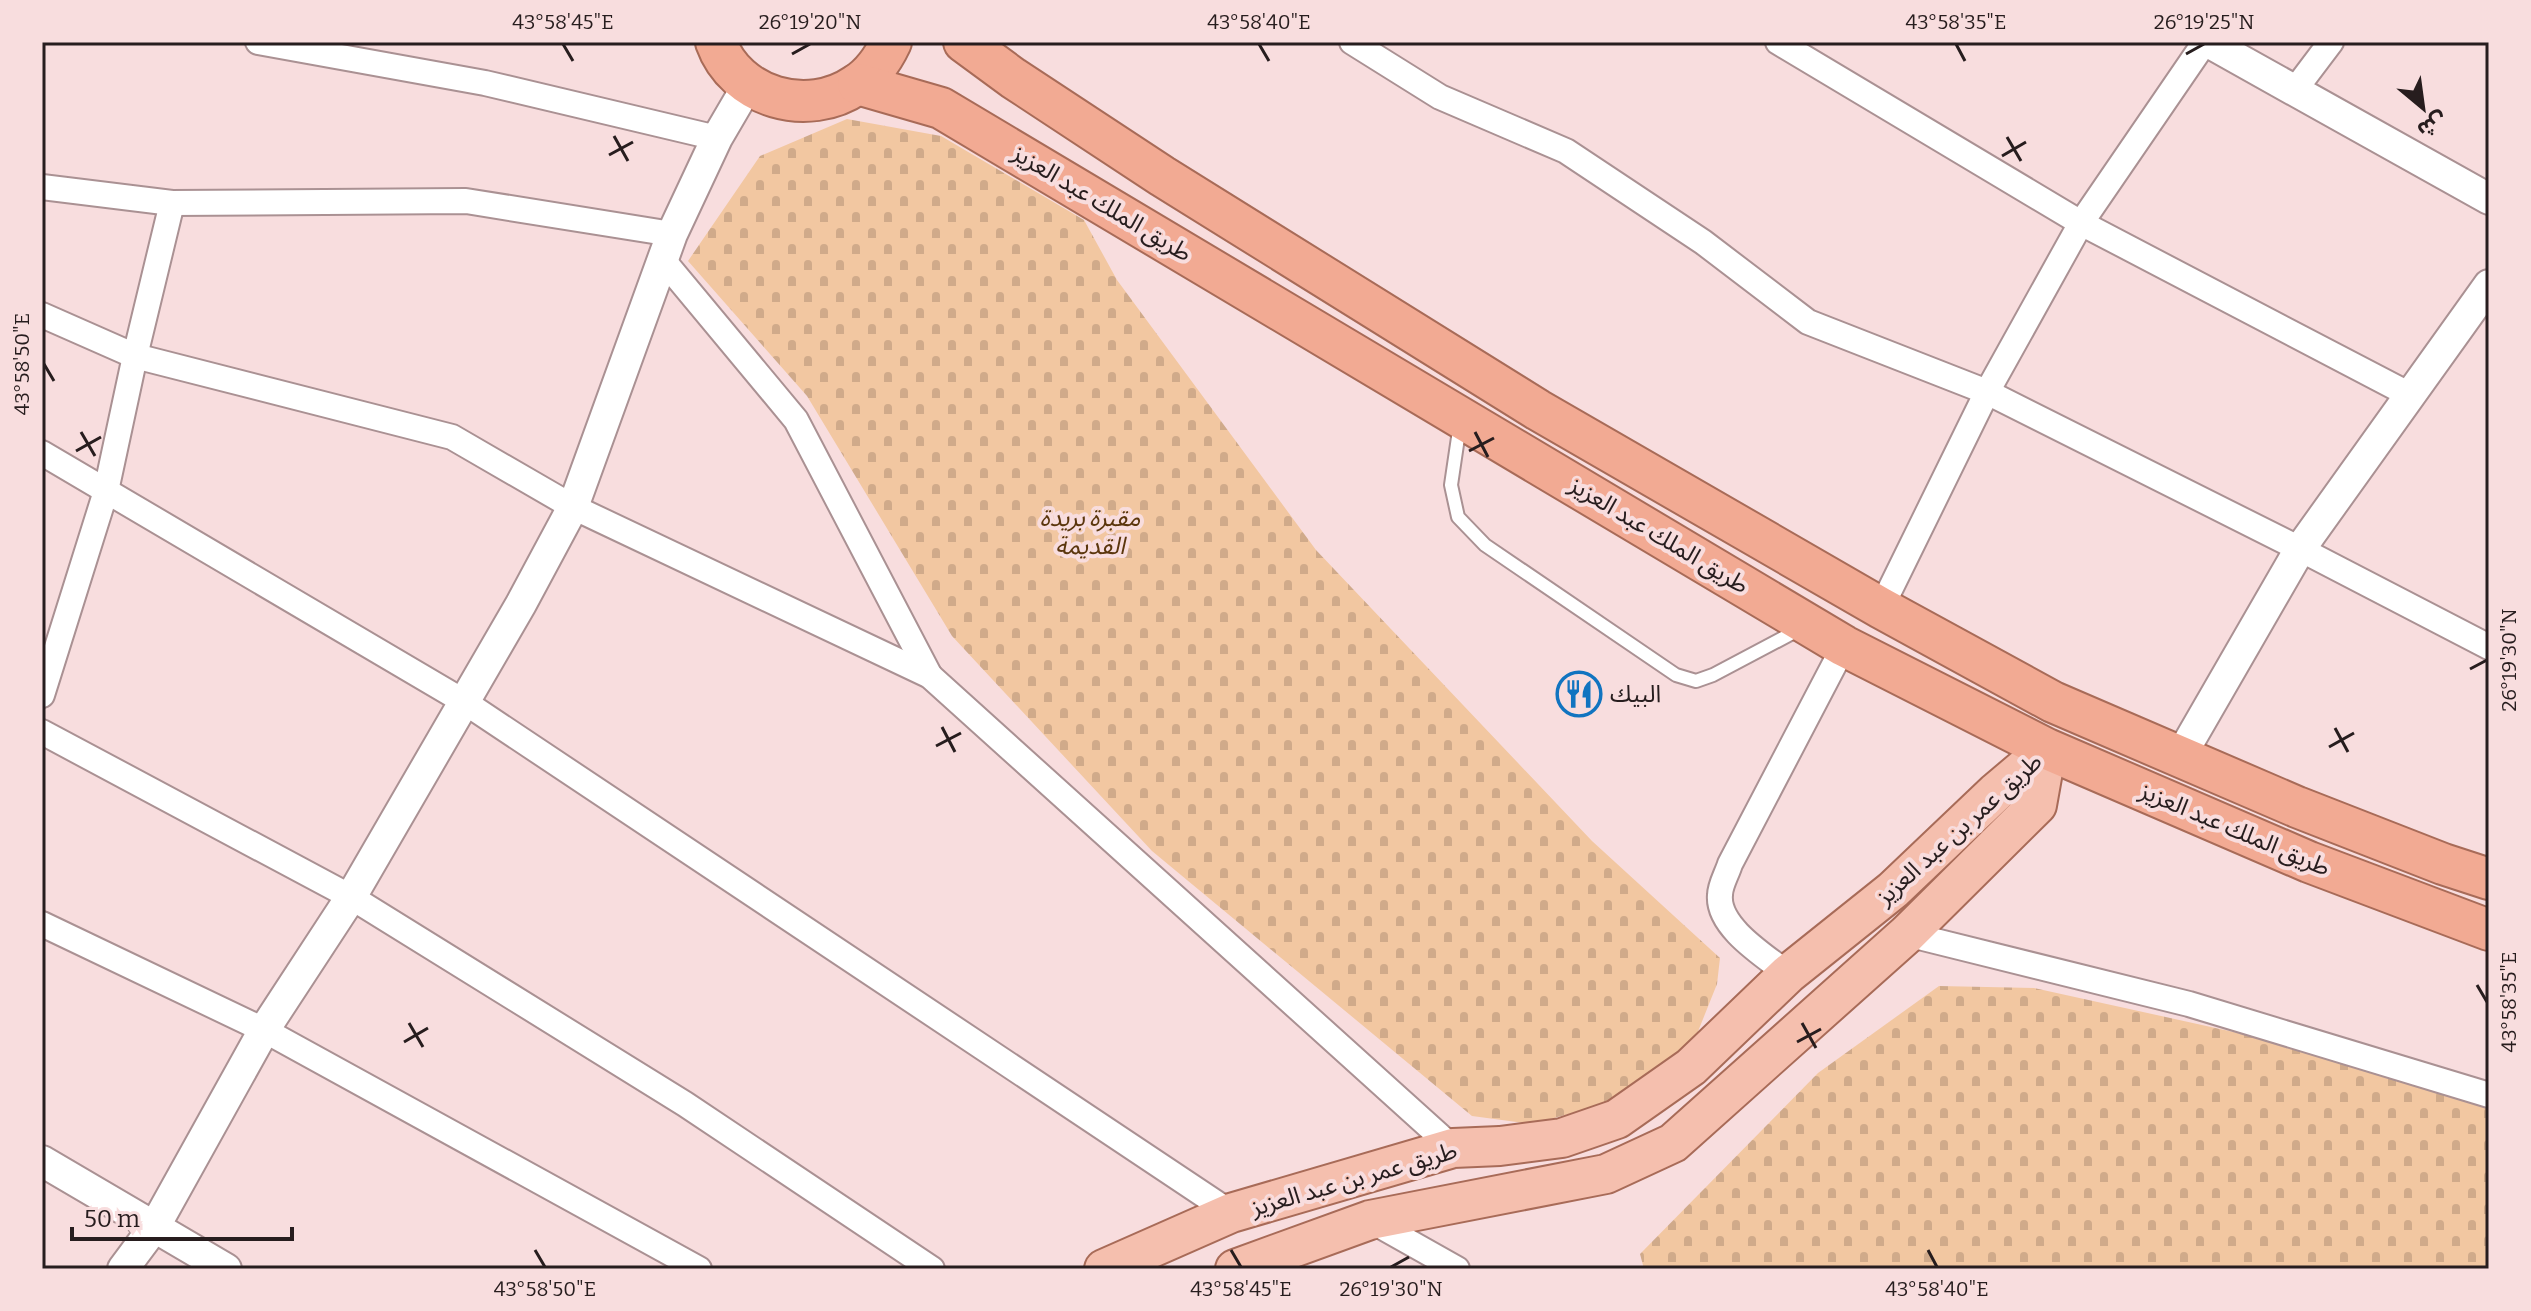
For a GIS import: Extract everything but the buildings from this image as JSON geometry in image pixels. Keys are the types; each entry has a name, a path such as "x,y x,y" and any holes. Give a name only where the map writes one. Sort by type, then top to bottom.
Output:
{"highway":[{"path":"716,42 727,63 748,85 778,99 811,102 828,99 858,84 882,59 891,42"},
{"name":"طريق الملك عبد العزيز","path":"964,42 1162,176 1538,410 1881,608 2053,702 2326,818 2489,879"},
{"name":"طريق الملك عبد العزيز","path":"858,84 941,108 1844,646 2047,749 2309,862 2489,930"}],"main road":[{"name":"طريق عمر بن عبد العزيز","path":"1235,1269 1370,1220 1606,1174 1673,1143 1907,934 2037,805 2047,749"},
{"name":"طريق عمر بن عبد العزيز","path":"1104,1269 1231,1213 1453,1148 1562,1138 1617,1119 1691,1067 1788,974 1893,890 1996,792 2047,749"}],"street":[{"path":"258,42 485,83 717,138"},
{"path":"1352,42 1440,97 1566,151 1703,242 1808,322 1987,392 2489,647"},
{"path":"1778,42 2081,223 2410,395"},
{"path":"1881,608 1987,392 2081,223 2207,42 2489,199"},
{"path":"2294,91 2331,42"},
{"path":"123,1269 155,1226 264,1030 351,897 521,604 573,507 667,247 717,138 748,85"},
{"path":"42,187 172,203 466,201 667,247 796,420 930,676"},
{"path":"42,695 106,491 172,203"},
{"path":"2180,757 2300,549 2489,285"},
{"path":"42,315 135,356 452,437 573,507 930,676 1453,1148"},
{"path":"42,453 463,701 1231,1213"},
{"path":"1788,974 1741,938 1721,910 1719,893 1730,864 1844,646"},
{"path":"42,732 351,897 685,1104 932,1269"},
{"path":"42,924 264,1030 699,1269"},
{"path":"1907,934 2189,1004 2489,1095"},
{"path":"42,1161 226,1269"},
{"path":"1370,1220 1457,1269"}],"lane":[{"path":"1461,417 1451,485 1458,517 1485,545 1676,675 1696,681 1713,675 1808,624"}],"green space":[{"name":"مقبرة بريدة القديمة","path":"847,119 941,136 1084,220 1117,280 1316,550 1592,841 1720,958 1717,984 1691,1049 1620,1100 1532,1124 1472,1116 1152,851 952,636 807,396 688,261 760,156"},
{"path":"1939,986 2034,988 2320,1051 2489,1108 2489,1269 1644,1269 1640,1254 1818,1073"}],"place":[{"name":"البيك","path":"1579,694"}]}
